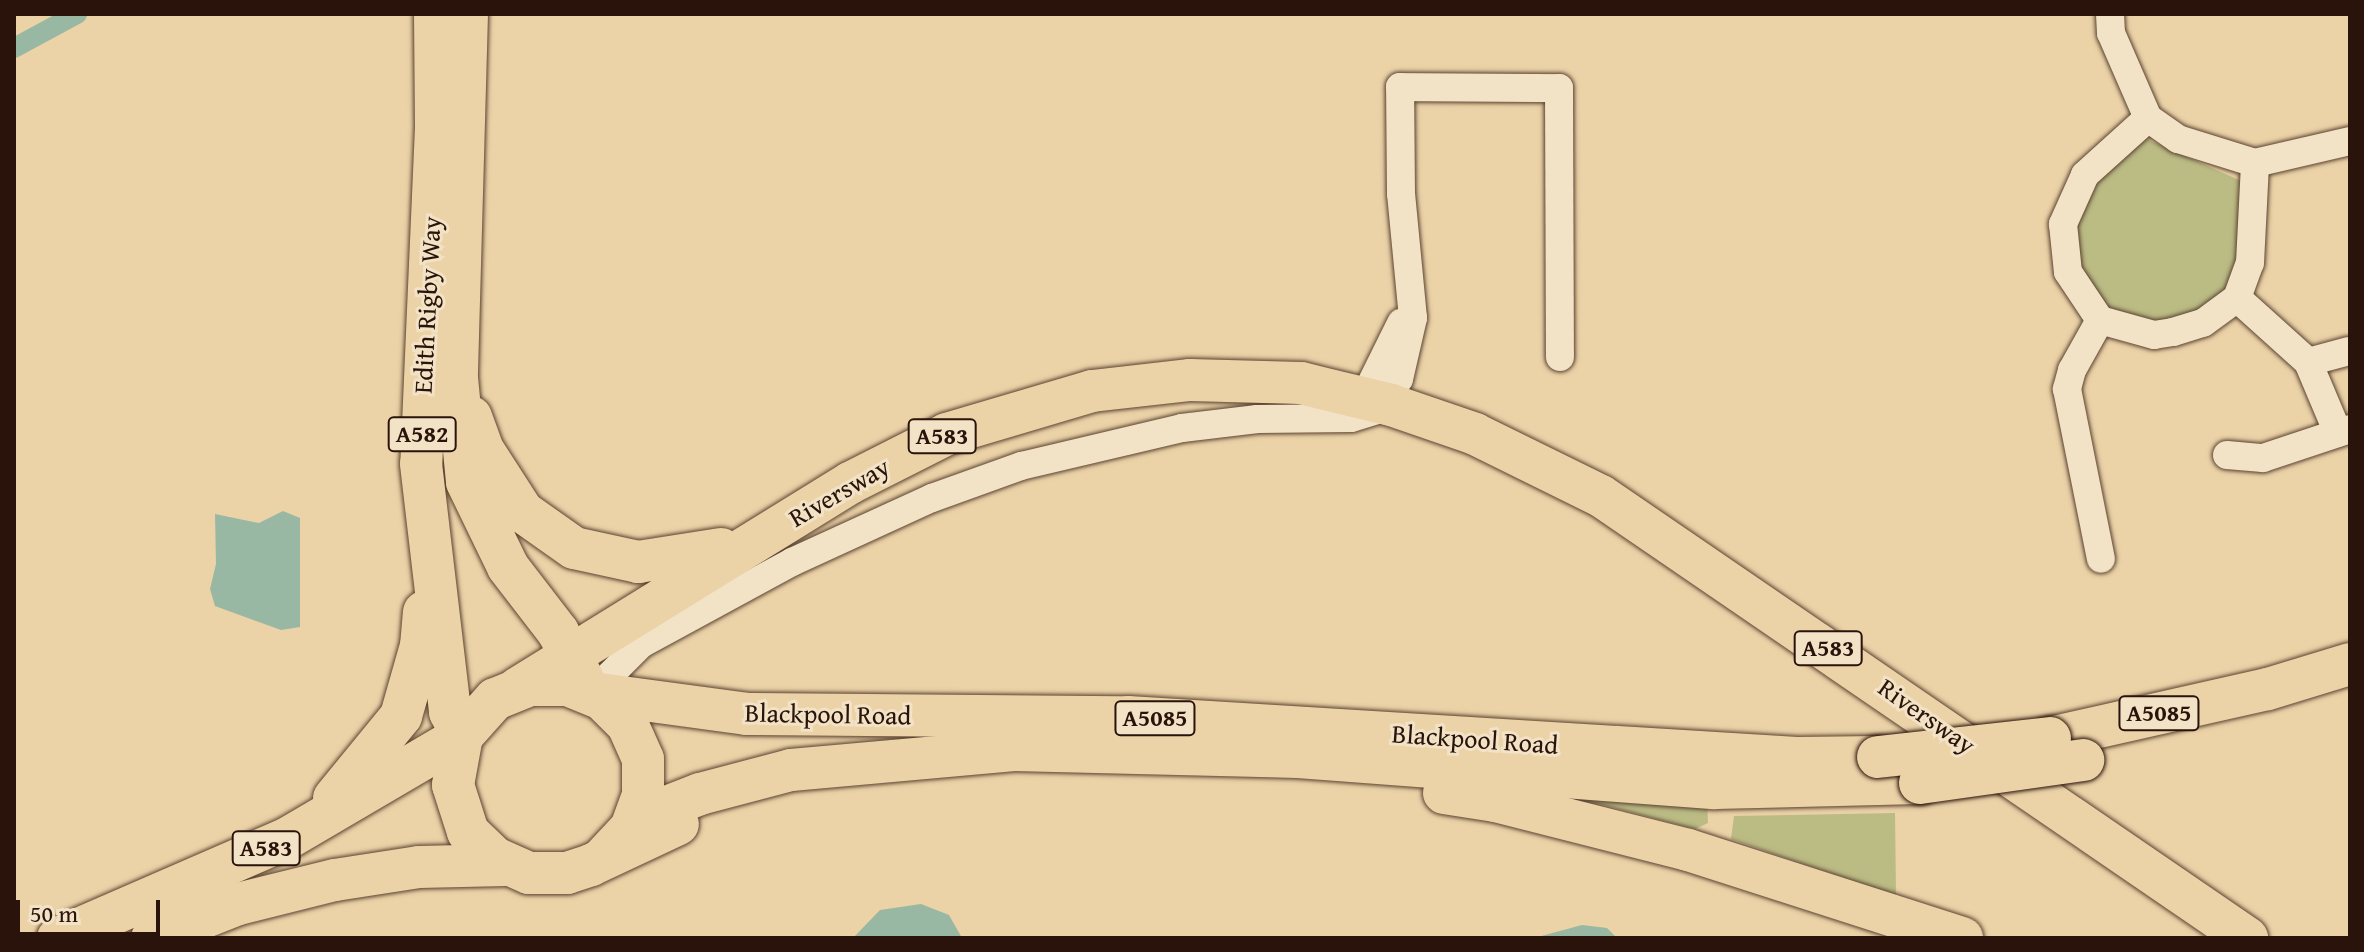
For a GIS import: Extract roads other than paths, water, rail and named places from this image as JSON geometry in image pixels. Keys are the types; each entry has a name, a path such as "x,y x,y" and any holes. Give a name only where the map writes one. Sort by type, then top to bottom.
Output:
{"highway":[{"name":"Edith Rigby Way","path":"435,14 451,122 457,378 469,492 508,567 571,654 590,692"},
{"name":"Edith Rigby Way","path":"462,736 450,712 427,547 421,464 424,326 467,14"},
{"path":"457,378 483,450 503,484 523,512 574,548 638,562 671,559 766,534"},
{"name":"Riversway","path":"518,688 850,483 947,434 1065,396 1215,379 1301,383 1374,401 1475,434 1637,517 2247,938"},
{"path":"302,830 367,763 401,716 421,646 427,547"},
{"name":"Blackpool Road","path":"590,692 646,703 747,714 1128,717 1797,758 1878,757 2067,749 2350,664"},
{"path":"602,859 636,819 645,783 639,747 621,715 590,692 555,683 518,688 485,706 462,736 453,772 457,809 476,842 506,865 554,874 602,859 738,798 858,761"},
{"name":"Blackpool Road","path":"636,819 734,783 858,761 1014,750 1298,757 1715,788 1920,783 2067,749 2350,695"},
{"name":"A583","path":"58,938 302,830 462,736"},
{"path":"1298,757 1335,777 1495,801 1688,850 1962,938"},
{"name":"A583","path":"152,938 238,904 322,882 419,867 506,865"}],"street":[{"path":"2110,14 2111,33 2148,118 2201,149 2255,163 2350,141"},
{"path":"1374,401 1409,348 1410,299 1401,194 1400,87 1559,88 1560,357"},
{"path":"2148,118 2085,175 2063,224 2068,272 2100,320 2154,335 2173,332 2203,323 2237,298 2250,263 2255,163"},
{"path":"2227,455 2263,458 2344,431 2308,362 2237,298"},
{"path":"2100,320 2072,370 2067,389 2101,559"},
{"path":"2308,362 2349,351"},
{"name":"Riversway","path":"590,692 628,654 816,550 932,498 1021,466 1182,428 1257,419 1362,417 1374,401"},
{"path":"628,654 646,703"}],"waterway":[{"path":"14,48 77,14"}]}
